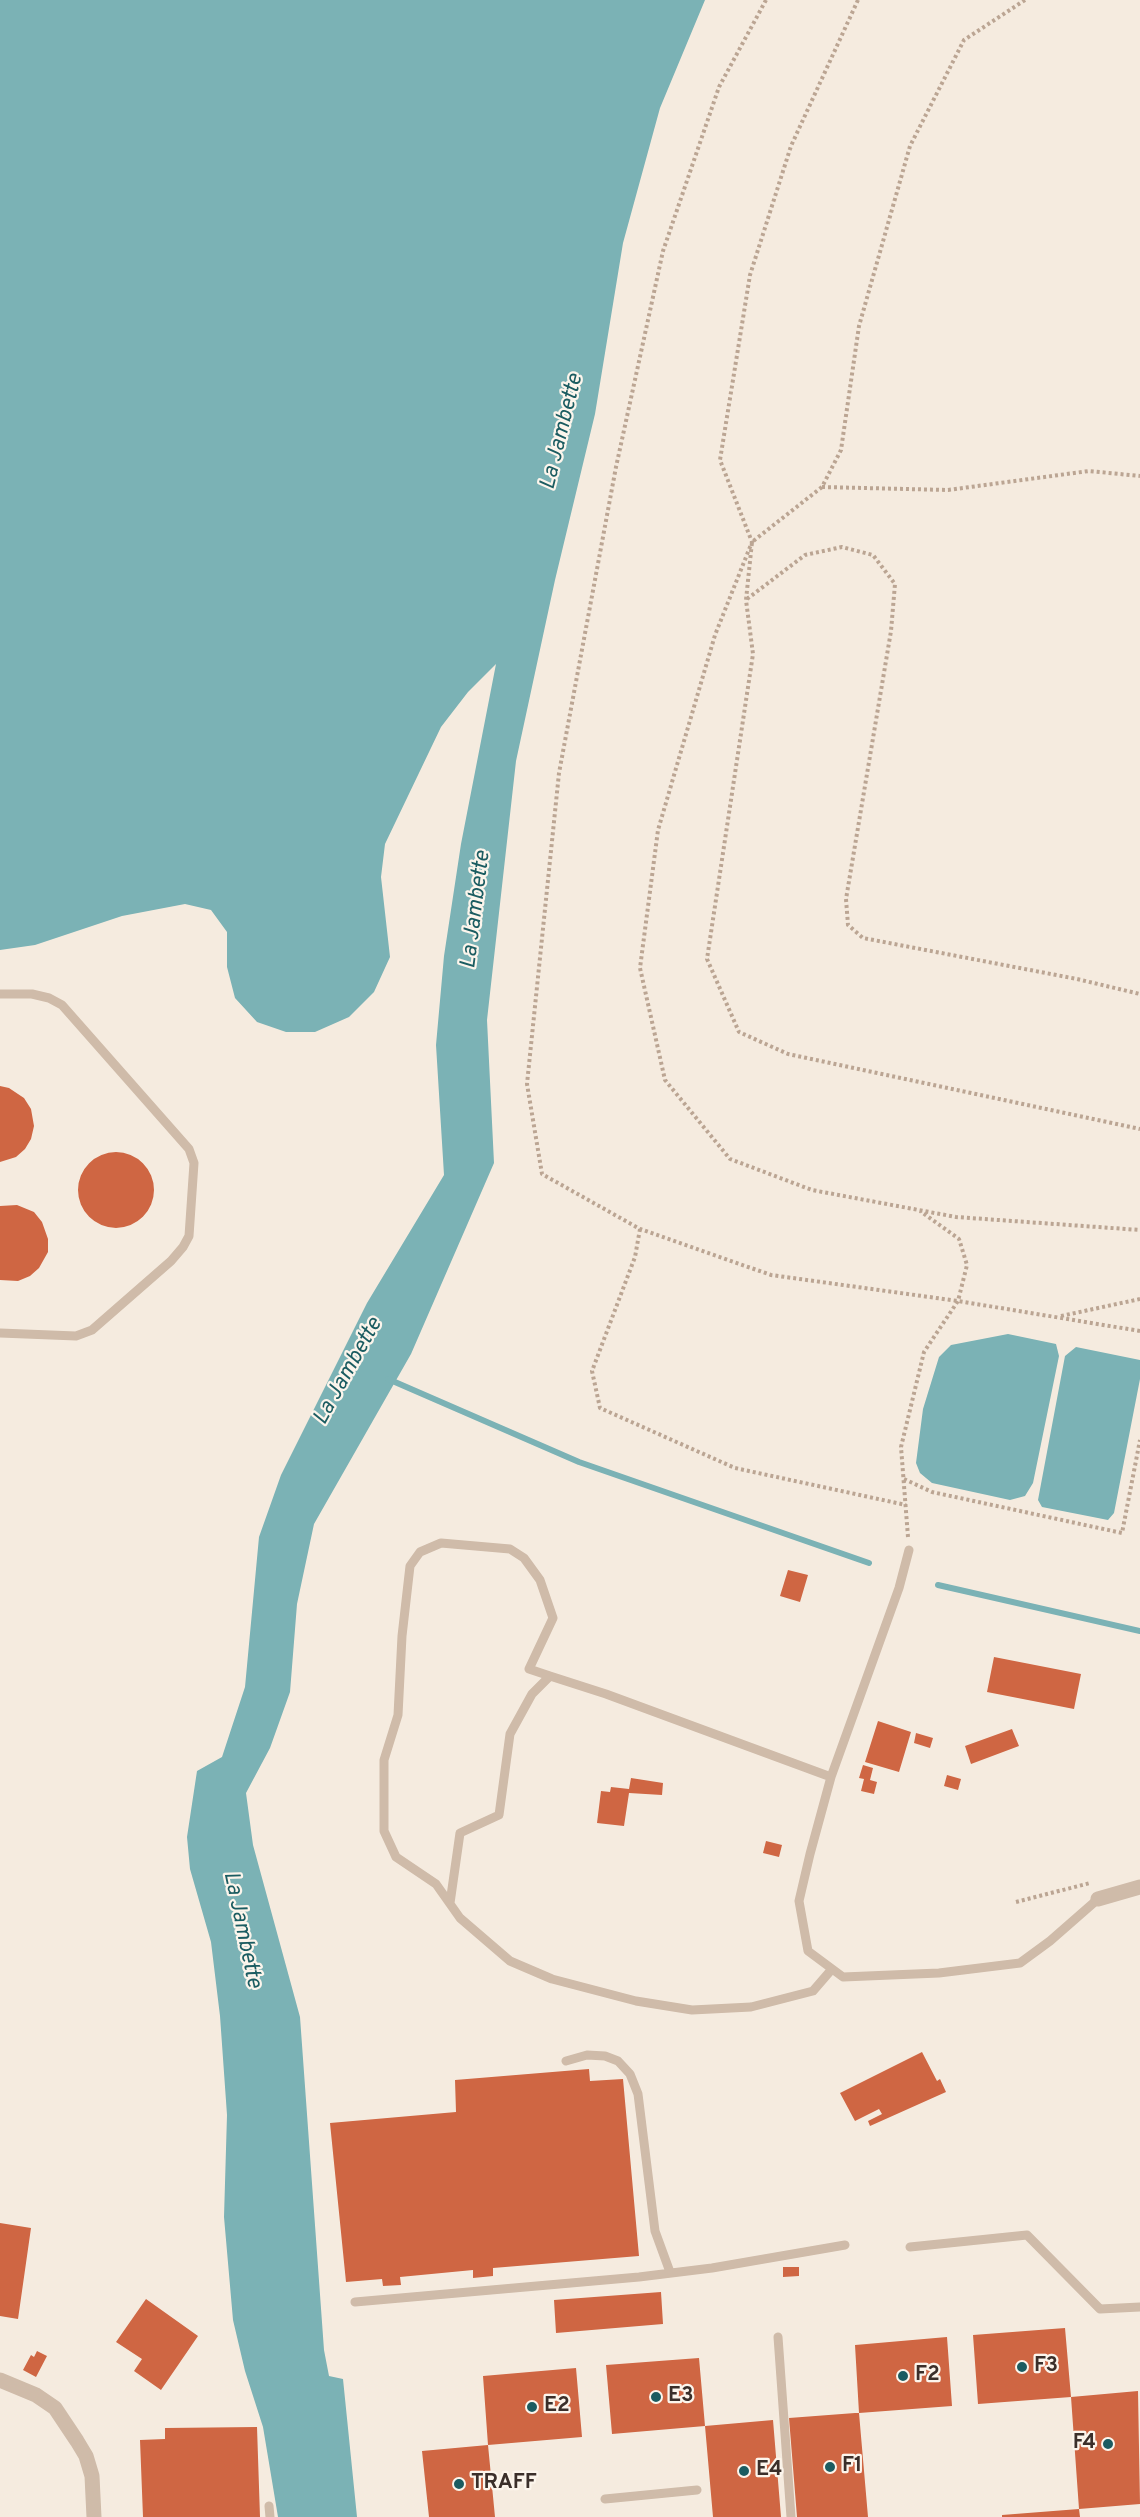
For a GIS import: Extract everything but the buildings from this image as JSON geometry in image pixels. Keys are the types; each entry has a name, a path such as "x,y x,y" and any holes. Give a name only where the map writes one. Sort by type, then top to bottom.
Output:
{"street":[{"path":"1098,1899 1140,1887"},
{"path":"0,2380 36,2394 55,2408 66,2424 86,2456 92,2476 94,2517"}],"lane":[{"path":"0,994 32,994 49,998 62,1005 189,1149 194,1163 189,1236 183,1247 92,1330 76,1336 0,1333"},
{"path":"831,1777 606,1694 530,1669 553,1618 540,1580 524,1558 510,1549 441,1544 420,1552 411,1566 402,1636 398,1715 384,1760 384,1831 396,1857 436,1884 460,1917 510,1961 552,1979 636,2001 692,2010 751,2007 813,1991 832,1969"},
{"path":"909,1550 831,1777 799,1901 808,1951 843,1977 939,1973 1020,1963 1050,1941 1098,1899"},
{"path":"450,1903 460,1833 499,1815 510,1734 532,1694 550,1676"},
{"path":"567,2061 587,2055 605,2056 618,2061 630,2074 638,2094 655,2231 670,2272"},
{"path":"910,2247 1027,2235 1100,2309 1140,2307"},
{"path":"355,2302 639,2277 712,2268 845,2245"},
{"path":"778,2337 791,2517"},
{"path":"605,2499 697,2490"},
{"path":"269,2506 270,2517"}],"path":[{"path":"766,0 719,87 660,262 616,467 559,773 527,1084 542,1174 640,1229 771,1275 958,1300 1140,1331"},
{"path":"858,0 790,146 750,275 720,460 752,542 746,600 753,654 707,959 739,1032 788,1054 1140,1129"},
{"path":"1025,0 964,40 910,146 859,326 841,450 822,488 752,542 715,635 658,830 640,968 665,1080 730,1159 812,1190 956,1217 1140,1230"},
{"path":"822,488 948,490 1089,471 1140,476"},
{"path":"746,600 805,555 842,547 873,555 895,584 891,631 846,899 848,925 863,938 1077,979 1140,994"},
{"path":"909,1550 901,1447 924,1352 958,1300 967,1265 960,1239 919,1210"},
{"path":"640,1229 635,1257 592,1371 600,1408 735,1468 906,1505"},
{"path":"1058,1317 1140,1299"},
{"path":"903,1479 932,1492 1122,1533 1140,1440"},
{"path":"1016,1902 1095,1882"}],"water":[{"name":"La Jambette","path":"0,0 705,0 660,108 623,243 595,414 555,580 516,761 487,1020 494,1163 411,1354 314,1524 297,1604 290,1692 270,1748 246,1793 253,1845 300,2017 324,2350 329,2376 343,2379 357,2517 278,2517 263,2427 245,2371 233,2320 224,2217 227,2115 220,2016 211,1942 190,1869 187,1837 197,1771 222,1757 245,1687 259,1537 281,1475 367,1303 444,1175 436,1045 444,956 461,844 496,664 468,692 441,727 385,844 381,877 390,957 374,992 349,1017 315,1032 286,1032 257,1022 235,998 227,967 227,932 211,910 185,904 122,916 35,945 0,950"},
{"path":"1008,1334 1056,1344 1059,1356 1033,1483 1025,1496 1010,1500 932,1483 920,1473 916,1463 923,1409 939,1357 951,1345"},
{"path":"1076,1347 1140,1360 1140,1379 1114,1513 1108,1520 1042,1507 1038,1500 1065,1356"}],"waterway":[{"path":"388,1379 579,1462 869,1563"},
{"path":"938,1585 1140,1631"}],"place":[{"name":"F3","path":"1022,2367"},
{"name":"F2","path":"903,2376"},
{"name":"E3","path":"656,2397"},
{"name":"E2","path":"532,2407"},
{"name":"F4","path":"1108,2444"},
{"name":"F1","path":"830,2467"},
{"name":"E4","path":"744,2471"},
{"name":"TRAFF","path":"459,2484"}]}
